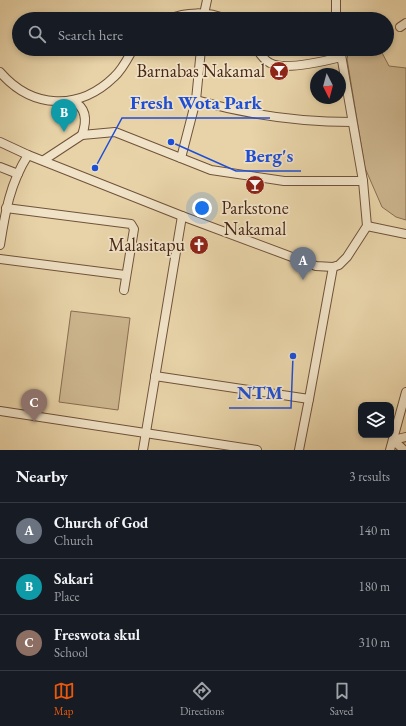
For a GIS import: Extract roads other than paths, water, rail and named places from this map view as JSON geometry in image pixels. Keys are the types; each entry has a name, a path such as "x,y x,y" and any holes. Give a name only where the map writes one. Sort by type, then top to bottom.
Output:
{"street":[{"path":"205,12 207,0"},
{"path":"336,0 336,12"},
{"path":"73,101 99,89 108,83 116,76 129,56"},
{"path":"181,158 196,100 200,56"},
{"path":"263,56 276,65 318,62 333,56"},
{"path":"0,142 28,155 44,160 182,216 316,266 333,267 347,257 367,226 362,181 341,56"},
{"path":"0,72 8,81 28,94 50,101 73,101 80,104 85,114 86,121 82,135"},
{"path":"196,100 234,111 279,119 352,122"},
{"path":"44,160 82,135 115,132 211,170 284,181 362,181"},
{"path":"0,245 1,231 6,208 18,174 28,155"},
{"path":"0,167 18,174"},
{"path":"6,208 131,224 134,229 125,275 124,290"},
{"path":"143,450 182,216"},
{"path":"367,226 406,234"},
{"path":"0,259 125,275"},
{"path":"298,450 333,267"},
{"path":"155,376 309,398"},
{"path":"390,450 406,392"},
{"path":"0,411 257,450"},
{"path":"393,440 406,437"},
{"path":"393,440 404,450"}],"place":[{"name":"Barnabas Nakamal","path":"279,71"},
{"name":"Sakari","path":"64,132"},
{"name":"Berg's","path":"171,142"},
{"name":"Fresh Wota Park","path":"95,168"},
{"name":"Parkstone Nakamal","path":"255,185"},
{"name":"Malasitapu","path":"199,245"},
{"name":"Church of God","path":"303,280"},
{"name":"NTM","path":"293,356"},
{"name":"Freswota skul","path":"34,422"}]}
